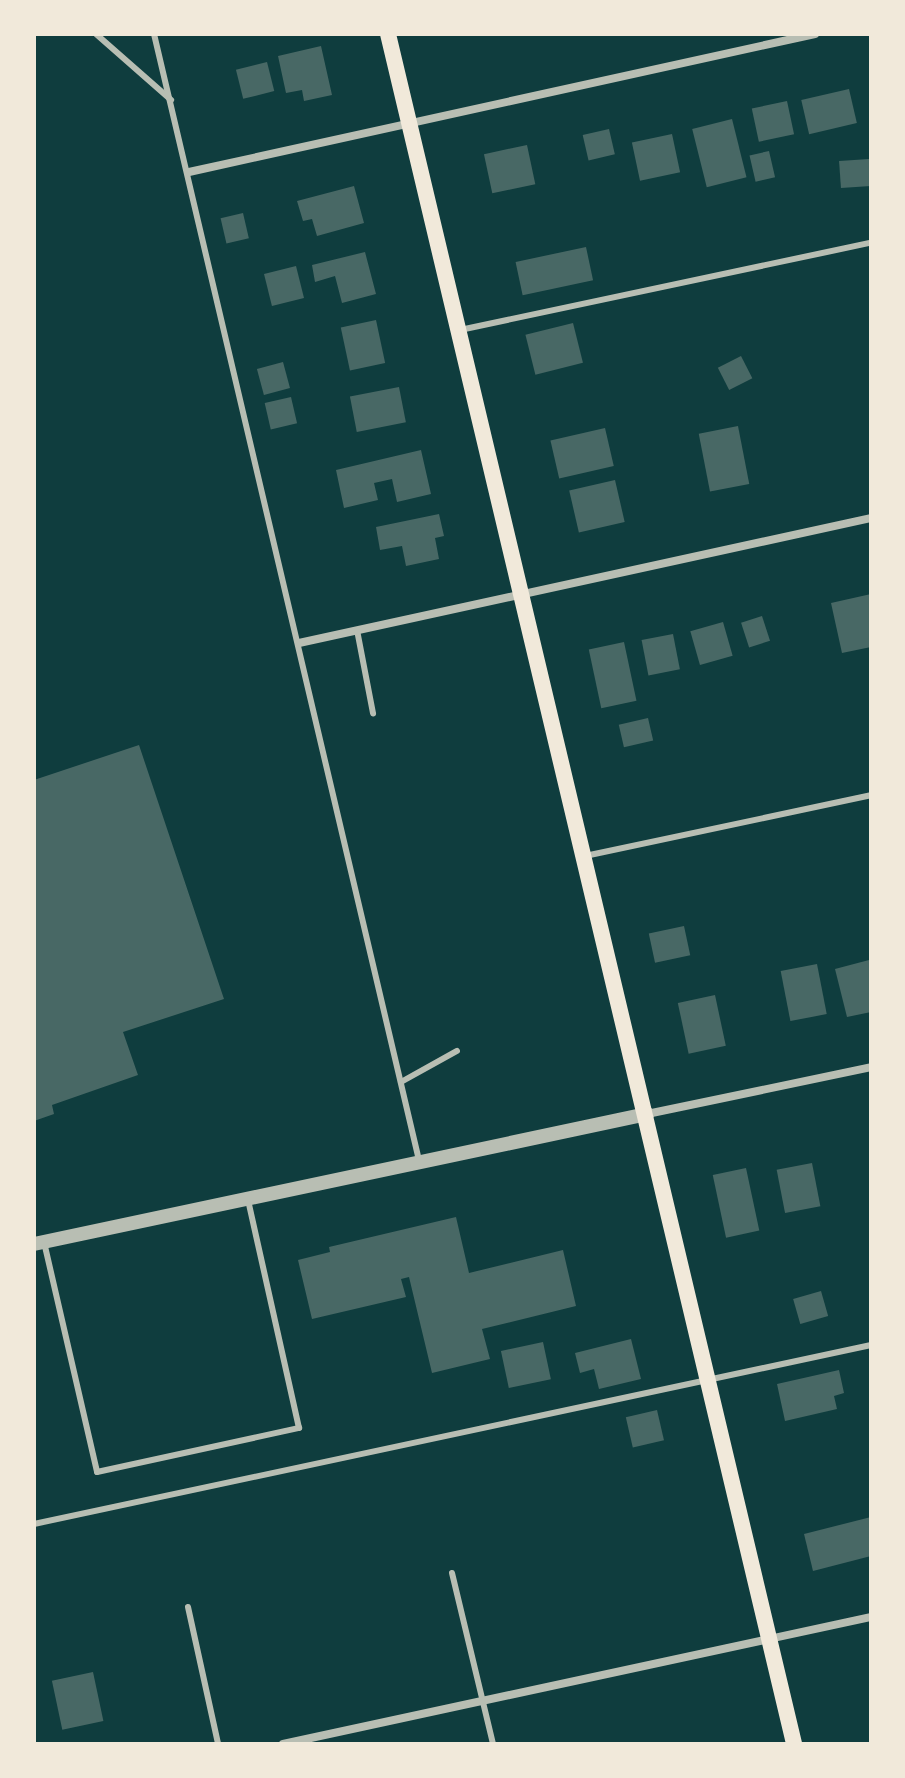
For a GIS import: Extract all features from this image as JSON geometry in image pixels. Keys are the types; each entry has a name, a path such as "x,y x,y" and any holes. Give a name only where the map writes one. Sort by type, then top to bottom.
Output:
{"main road":[{"path":"388,34 647,1114 794,1744"}],"street":[{"path":"189,172 815,34"},
{"path":"299,643 871,518"},
{"path":"39,1243 871,1067"},
{"path":"283,1744 871,1617"}],"lane":[{"path":"96,34 171,100"},
{"path":"154,34 189,172 419,1162"},
{"path":"460,330 871,243"},
{"path":"357,630 373,713"},
{"path":"585,856 871,795"},
{"path":"401,1082 457,1051"},
{"path":"39,1243 97,1472 299,1428 248,1198"},
{"path":"34,1524 871,1345"},
{"path":"452,1573 493,1744"},
{"path":"188,1607 218,1744"}],"building":[{"path":"321,46 332,95 304,101 302,90 286,93 278,56"},
{"path":"267,62 274,91 243,99 236,70"},
{"path":"849,89 857,123 809,134 801,100"},
{"path":"787,101 794,134 759,142 752,108"},
{"path":"732,119 747,177 707,187 692,129"},
{"path":"609,129 615,154 589,160 583,135"},
{"path":"672,134 680,172 640,181 632,143"},
{"path":"527,145 535,184 492,193 484,154"},
{"path":"769,151 775,177 756,182 750,155"},
{"path":"869,159 871,186 841,188 839,161"},
{"path":"354,186 364,223 317,236 312,219 303,221 297,201"},
{"path":"243,213 249,238 226,244 221,218"},
{"path":"586,247 593,280 523,295 516,262"},
{"path":"365,252 376,294 342,303 335,276 315,282 312,265"},
{"path":"296,266 304,298 272,306 264,274"},
{"path":"376,320 385,363 350,371 341,327"},
{"path":"573,323 583,363 535,375 525,335"},
{"path":"741,356 752,378 729,390 718,368"},
{"path":"283,362 290,388 264,395 257,369"},
{"path":"399,387 406,422 357,432 350,397"},
{"path":"291,397 297,423 271,429 265,403"},
{"path":"738,426 749,484 710,492 699,434"},
{"path":"605,428 614,466 559,479 550,441"},
{"path":"421,450 431,494 397,502 392,479 374,483 378,500 344,508 336,470"},
{"path":"615,480 625,522 579,532 569,491"},
{"path":"439,514 444,536 435,538 439,559 406,566 402,546 380,550 376,527"},
{"path":"871,594 871,647 842,653 831,603"},
{"path":"762,616 770,641 749,648 741,623"},
{"path":"723,622 733,656 700,665 690,631"},
{"path":"673,634 680,669 648,675 642,640"},
{"path":"624,642 636,701 601,708 589,649"},
{"path":"648,718 653,740 624,747 619,725"},
{"path":"139,745 224,999 123,1032 138,1075 52,1105 54,1114 34,1121 34,780"},
{"path":"684,926 690,955 655,963 649,933"},
{"path":"869,960 871,1012 847,1017 835,969"},
{"path":"817,964 827,1014 790,1021 781,971"},
{"path":"715,995 726,1046 689,1054 678,1003"},
{"path":"812,1163 820,1206 785,1213 777,1170"},
{"path":"746,1168 759,1231 726,1238 713,1175"},
{"path":"456,1217 469,1273 563,1250 576,1306 482,1329 490,1359 432,1373 409,1277 401,1279 406,1297 312,1319 298,1260 330,1252 329,1247"},
{"path":"821,1291 828,1316 800,1324 793,1299"},
{"path":"631,1339 641,1379 599,1389 594,1369 580,1373 575,1353"},
{"path":"543,1342 551,1379 509,1388 501,1351"},
{"path":"839,1370 844,1393 834,1396 837,1409 785,1421 777,1384"},
{"path":"657,1410 664,1440 633,1447 626,1417"},
{"path":"871,1517 871,1556 813,1571 804,1534"},
{"path":"93,1672 103,1721 62,1730 52,1681"}]}
